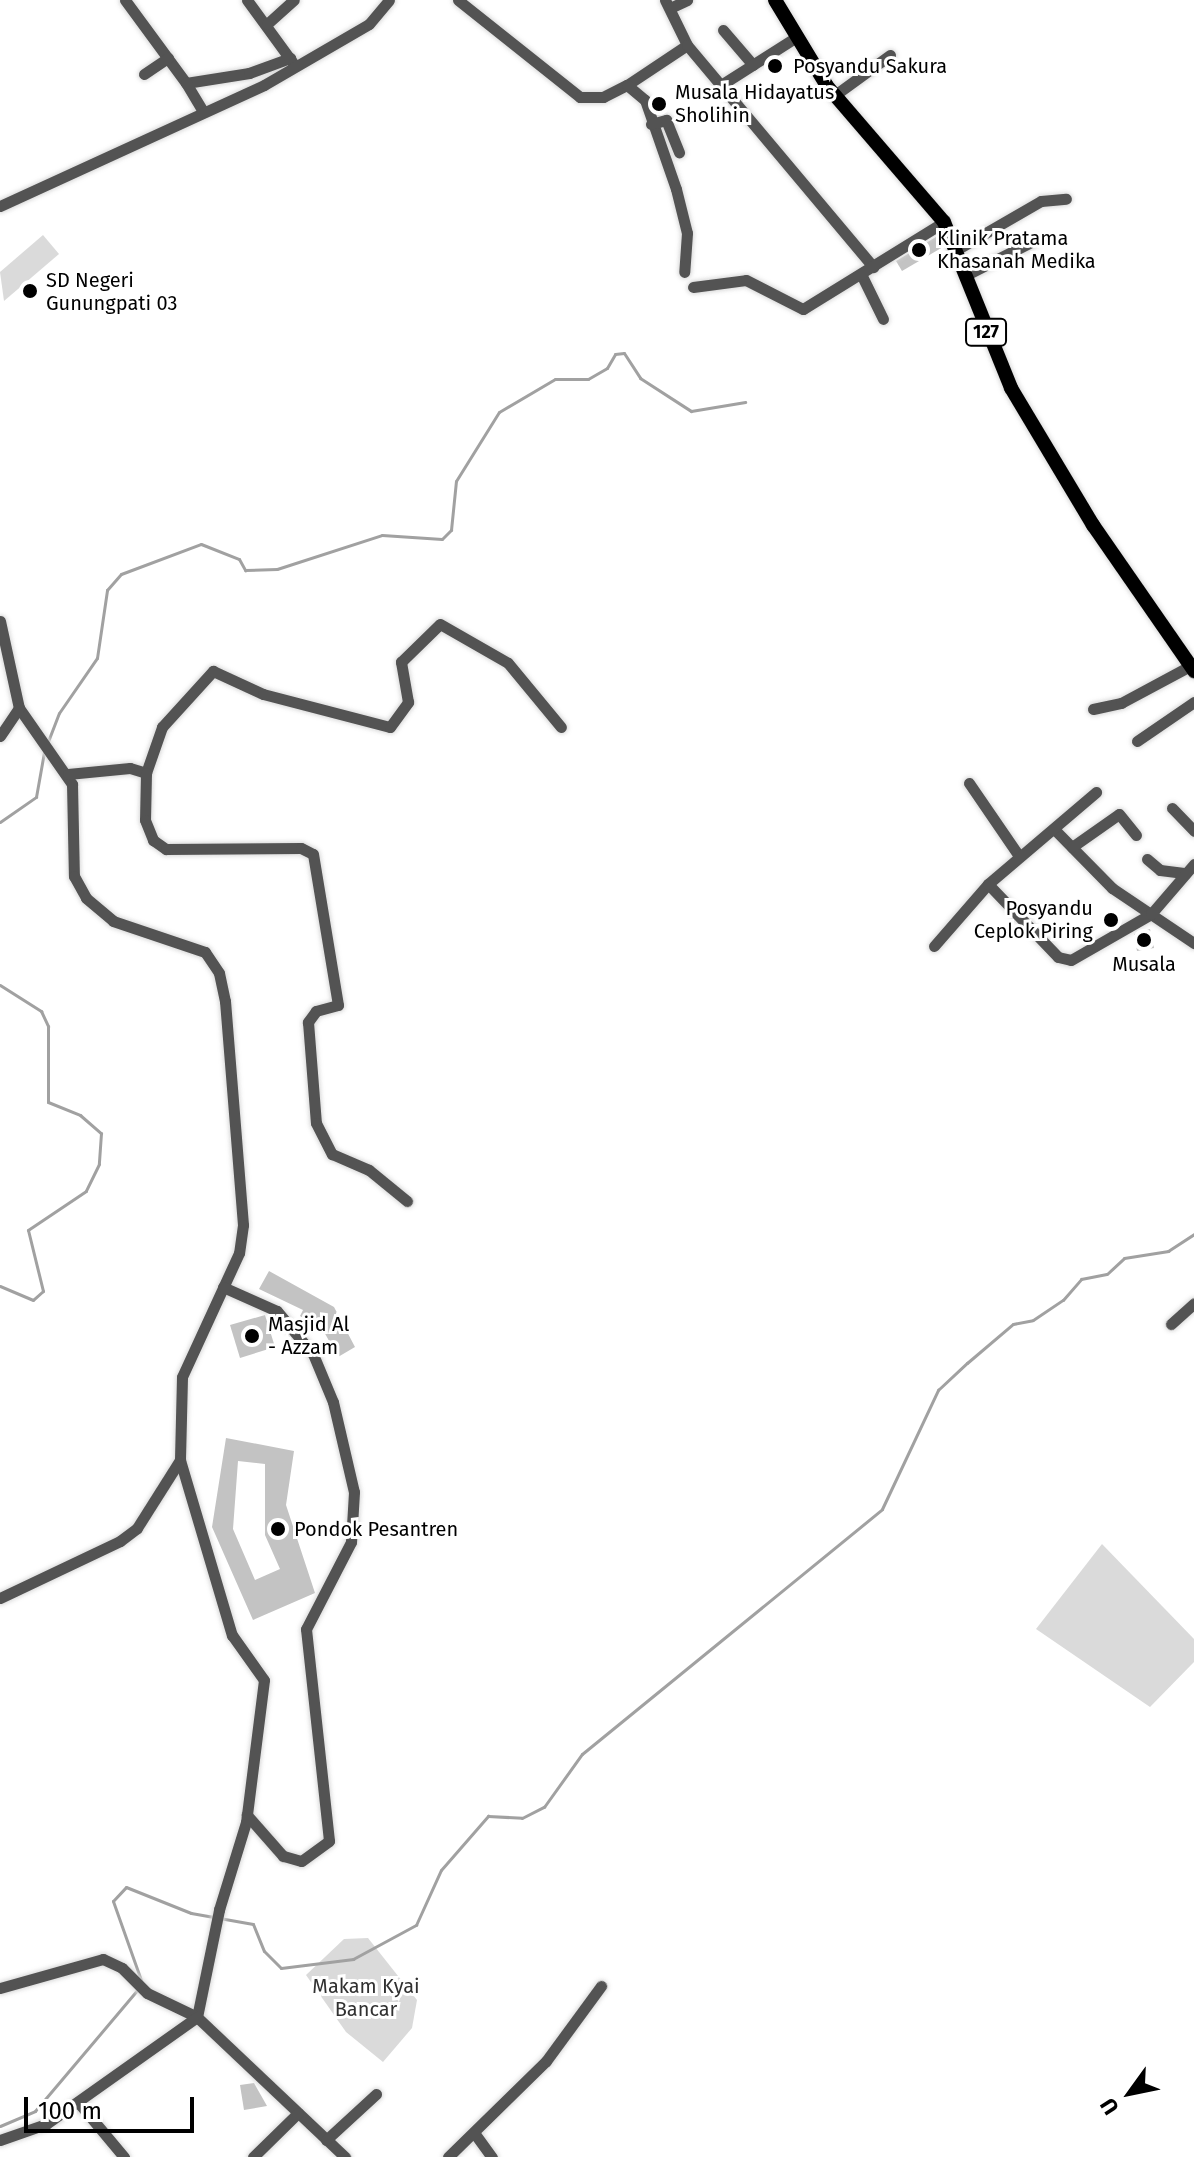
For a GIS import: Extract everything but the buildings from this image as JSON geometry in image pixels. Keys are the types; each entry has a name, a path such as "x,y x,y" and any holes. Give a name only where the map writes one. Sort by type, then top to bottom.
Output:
{"main road":[{"name":"127","path":"775,0 835,95 944,222 968,274 1011,388 1093,525 1192,669"}],"street":[{"path":"125,0 202,110"},
{"path":"247,0 293,63"},
{"path":"267,24 294,0"},
{"path":"0,206 202,110 369,24 389,0"},
{"path":"458,0 569,94 592,99 627,85 687,45"},
{"path":"687,0 668,4 687,45 873,267"},
{"path":"723,30 753,65"},
{"path":"721,85 798,36"},
{"path":"835,95 890,55"},
{"path":"144,74 168,58"},
{"path":"186,83 293,63"},
{"path":"627,85 645,100 684,219 684,272"},
{"path":"651,124 666,120 679,153"},
{"path":"956,250 1041,201 1066,199"},
{"path":"693,287 746,280 803,309 944,222"},
{"path":"968,274 1035,240"},
{"path":"861,274 883,319"},
{"path":"0,621 19,708 39,744 68,774 75,797 74,876 86,898 113,921 205,952 219,973 243,1225 223,1287 182,1377 180,1460 227,1622 264,1680 247,1815 217,1916 197,2017 46,2124 0,2140"},
{"path":"407,1201 369,1170 332,1154 316,1123 308,1022 316,1011 338,1005 313,854 301,848 236,853 160,847 145,820 146,773 162,727 213,671 263,694 390,727 408,702 401,662 440,624 508,663 561,727"},
{"path":"1093,709 1121,703 1192,669"},
{"path":"1137,741 1194,702"},
{"path":"0,736 19,708"},
{"path":"68,774 130,768 146,773"},
{"path":"969,783 1019,856"},
{"path":"934,946 988,884 1096,792"},
{"path":"1172,808 1194,831"},
{"path":"1072,847 1119,814 1136,835"},
{"path":"1054,829 1112,888 1194,943"},
{"path":"1147,859 1160,870 1190,869"},
{"path":"988,884 1063,960 1083,956 1151,914 1190,869"},
{"path":"223,1287 277,1311 313,1354 333,1402 354,1492 351,1542 306,1629 329,1841 301,1861 283,1856 247,1815"},
{"path":"1171,1324 1194,1303"},
{"path":"0,1598 120,1541 137,1528 180,1460"},
{"path":"0,1988 103,1959 122,1968 147,1993 197,2017 345,2157"},
{"path":"448,2157 475,2134 546,2061 601,1986"},
{"path":"326,2140 376,2094"},
{"path":"78,2102 124,2157"},
{"path":"253,2157 298,2113"},
{"path":"475,2134 492,2157"}],"green space":[{"path":"43,235 59,254 4,301 0,272"},
{"path":"1102,1544 1194,1639 1194,1662 1150,1707 1036,1629"},
{"name":"Makam Kyai Bancar","path":"368,1938 417,2000 412,2028 383,2062 346,2032 306,1975 344,1939"}],"waterway":[{"path":"47,744 59,713 97,658 107,590 121,574 201,544 239,559 245,570 277,569 382,535 442,539 451,530 456,481 499,412 555,379 588,379 607,368 615,354 624,353 640,378 691,411 745,402"},
{"path":"0,822 36,797 44,752"},
{"path":"0,985 41,1011 48,1026 48,1102 80,1115 101,1133 99,1164 86,1191 28,1230 43,1291 33,1300 0,1286"},
{"path":"142,1983 113,1901 126,1887 191,1913 253,1924 264,1951 281,1968 353,1959 416,1925 441,1870 488,1816 522,1818 544,1807 582,1754 882,1509 938,1390 967,1363 1013,1324 1033,1320 1063,1300 1081,1279 1107,1274 1124,1258 1168,1251 1194,1234"},
{"path":"0,2126 35,2111 138,1989"}],"place":[{"name":"Posyandu Sakura","path":"775,66"},
{"name":"Musala Hidayatus Sholihin","path":"659,104"},
{"name":"Klinik Pratama Khasanah Medika","path":"919,250"},
{"name":"SD Negeri Gunungpati 03","path":"30,291"},
{"name":"Posyandu Ceplok Piring","path":"1111,920"},
{"name":"Musala","path":"1144,940"},
{"name":"Masjid Al - Azzam","path":"252,1336"},
{"name":"Pondok Pesantren","path":"278,1529"}]}
